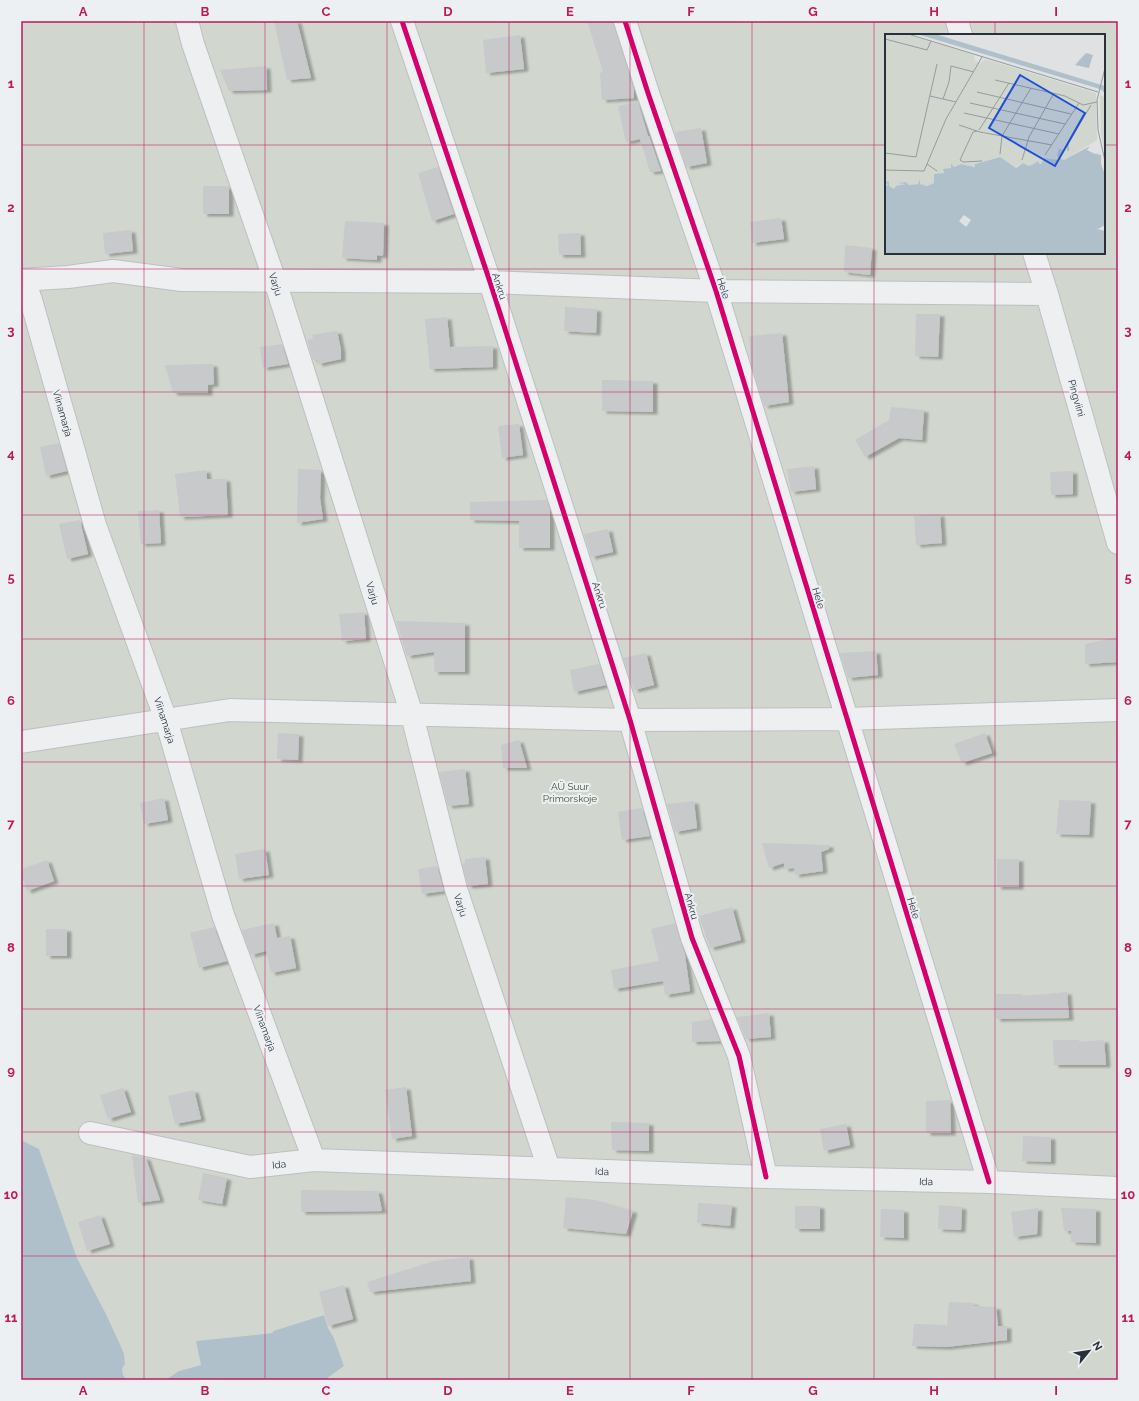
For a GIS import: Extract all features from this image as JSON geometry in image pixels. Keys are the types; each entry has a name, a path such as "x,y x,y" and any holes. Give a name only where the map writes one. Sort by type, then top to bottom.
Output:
{"street":[{"name":"Varju","path":"187,21 193,44 275,281 412,715 456,889 549,1169"},
{"name":"Ankru","path":"402,21 490,282 630,720 692,938 739,1056 766,1177"},
{"name":"Hele","path":"625,21 648,93 716,291 989,1182"},
{"path":"957,21 962,34"},
{"name":"Pingviini","path":"1034,254 1118,543"},
{"path":"22,280 113,271 182,280 490,282 716,291 1047,294"},
{"name":"Viinamarja","path":"22,280 34,308 95,525 166,720 223,915 314,1160"},
{"path":"21,742 230,710 630,720 847,719 1118,710"},
{"name":"Ida","path":"90,1132 250,1167 314,1160 766,1177 989,1182 1118,1188"}],"green space":[{"name":"AÜ Suur Primorskoje","path":"21,21 1118,21 1118,1380 325,1380 344,1366 334,1338 323,1315 273,1331 273,1333 197,1341 201,1365 179,1371 165,1380 127,1380 123,1375 122,1369 125,1364 119,1342 77,1258 39,1149 21,1140"}],"water":[{"path":"21,1140 39,1149 77,1258 106,1314 124,1354 125,1364 122,1369 123,1375 127,1380 21,1380"},
{"path":"324,1315 344,1366 325,1380 165,1380 179,1371 201,1365 196,1341 273,1333 273,1331"}],"building":[{"path":"274,21 297,21 311,78 287,80"},
{"path":"587,21 613,21 634,89 634,98 602,100 600,73 603,72"},
{"path":"520,35 524,69 486,73 483,40"},
{"path":"266,66 267,90 229,91 220,70"},
{"path":"638,102 648,136 661,171 650,172 640,139 626,142 618,106"},
{"path":"701,128 707,163 686,167 675,132"},
{"path":"438,167 454,214 432,221 418,173"},
{"path":"203,186 229,186 229,214 203,214"},
{"path":"781,218 784,239 752,243 750,222"},
{"path":"345,221 384,223 383,256 377,255 377,260 342,258"},
{"path":"131,230 133,251 105,254 103,233"},
{"path":"580,233 581,255 559,255 558,234"},
{"path":"845,245 872,248 870,275 844,272"},
{"path":"565,307 597,309 596,333 564,331"},
{"path":"916,314 940,314 938,357 915,356"},
{"path":"447,317 450,347 493,346 493,367 430,369 425,319"},
{"path":"337,331 341,350 341,359 318,364 317,360 313,360 307,340 313,339 312,335"},
{"path":"782,333 789,402 764,406 751,363 749,336"},
{"path":"282,344 288,364 263,368 260,347"},
{"path":"213,364 214,384 208,385 208,393 173,393 165,365"},
{"path":"602,380 653,381 653,412 602,411"},
{"path":"891,407 924,410 922,440 899,438 865,457 855,440 889,420"},
{"path":"519,424 523,455 502,458 498,426"},
{"path":"59,443 67,471 46,476 40,447"},
{"path":"814,466 816,489 791,492 787,469"},
{"path":"298,469 321,470 320,498 323,519 297,523"},
{"path":"206,470 207,479 226,479 228,515 180,517 175,474"},
{"path":"1073,471 1073,494 1051,495 1050,472"},
{"path":"547,500 550,510 550,548 519,548 519,521 470,520 470,502"},
{"path":"159,510 161,543 141,544 138,511"},
{"path":"940,514 942,543 916,545 914,516"},
{"path":"80,520 88,554 67,559 59,524"},
{"path":"608,529 613,552 591,557 584,534"},
{"path":"364,612 366,639 342,641 339,614"},
{"path":"396,621 465,623 465,672 434,672 434,652 407,656"},
{"path":"1118,637 1118,662 1085,664 1085,644"},
{"path":"876,651 878,675 848,678 840,653"},
{"path":"646,653 654,685 634,690 623,658"},
{"path":"599,664 606,685 574,692 570,670"},
{"path":"278,733 299,734 298,760 277,759"},
{"path":"985,733 992,753 962,763 954,744"},
{"path":"519,740 527,768 503,768 501,745"},
{"path":"465,769 469,804 448,806 439,772"},
{"path":"164,798 168,820 144,824 140,803"},
{"path":"1059,800 1091,801 1089,835 1056,834"},
{"path":"694,801 697,828 675,832 667,804"},
{"path":"642,808 650,836 622,840 618,812"},
{"path":"762,843 829,845 829,849 821,852 823,871 795,875 794,868 784,869 784,863 769,868"},
{"path":"265,849 269,875 239,879 235,854"},
{"path":"485,857 488,884 468,886 462,864 465,863 465,859"},
{"path":"997,859 1019,859 1019,887 997,887"},
{"path":"47,860 54,881 27,891 21,869"},
{"path":"437,866 444,891 422,894 418,869"},
{"path":"732,907 741,940 710,948 699,916"},
{"path":"274,923 277,938 290,936 296,968 271,973 266,951 251,955 242,930"},
{"path":"675,923 685,955 690,991 665,995 663,981 614,989 611,970 659,961 651,929"},
{"path":"214,927 227,961 199,968 190,933"},
{"path":"46,929 67,929 67,956 46,956"},
{"path":"1067,992 1069,1018 996,1019 996,994 1022,994 1022,996"},
{"path":"769,1013 771,1037 746,1039 737,1017"},
{"path":"711,1019 720,1041 692,1042 692,1022"},
{"path":"1053,1040 1079,1040 1079,1042 1104,1040 1106,1065 1054,1065"},
{"path":"406,1087 412,1136 392,1139 385,1090"},
{"path":"123,1088 131,1112 108,1119 100,1095"},
{"path":"194,1090 201,1119 175,1124 168,1096"},
{"path":"950,1100 951,1133 926,1133 926,1101"},
{"path":"611,1122 649,1123 649,1151 612,1150"},
{"path":"846,1124 850,1145 824,1151 820,1129"},
{"path":"1023,1136 1051,1137 1051,1162 1022,1161"},
{"path":"132,1155 146,1158 160,1200 138,1203"},
{"path":"203,1173 227,1178 222,1204 198,1200"},
{"path":"301,1190 378,1191 382,1211 301,1212"},
{"path":"566,1197 595,1200 633,1211 626,1234 563,1228"},
{"path":"698,1203 732,1205 730,1226 697,1223"},
{"path":"939,1205 962,1207 961,1230 938,1229"},
{"path":"795,1206 820,1206 820,1229 795,1229"},
{"path":"1038,1208 1037,1234 1014,1237 1011,1212"},
{"path":"1061,1208 1096,1209 1096,1243 1071,1242 1071,1231 1064,1231"},
{"path":"881,1209 904,1210 904,1238 880,1237"},
{"path":"100,1215 110,1244 87,1251 78,1222"},
{"path":"469,1257 471,1281 370,1292 367,1282 434,1261"},
{"path":"344,1285 353,1319 328,1326 319,1292"},
{"path":"949,1302 974,1303 974,1306 996,1307 998,1326 1007,1326 1007,1340 946,1347 912,1346 914,1324 947,1325"}],"cycle path":[{"path":"402,21 490,282 630,720 692,938 739,1056 766,1177"},
{"path":"625,21 648,93 716,291 989,1182"}]}
